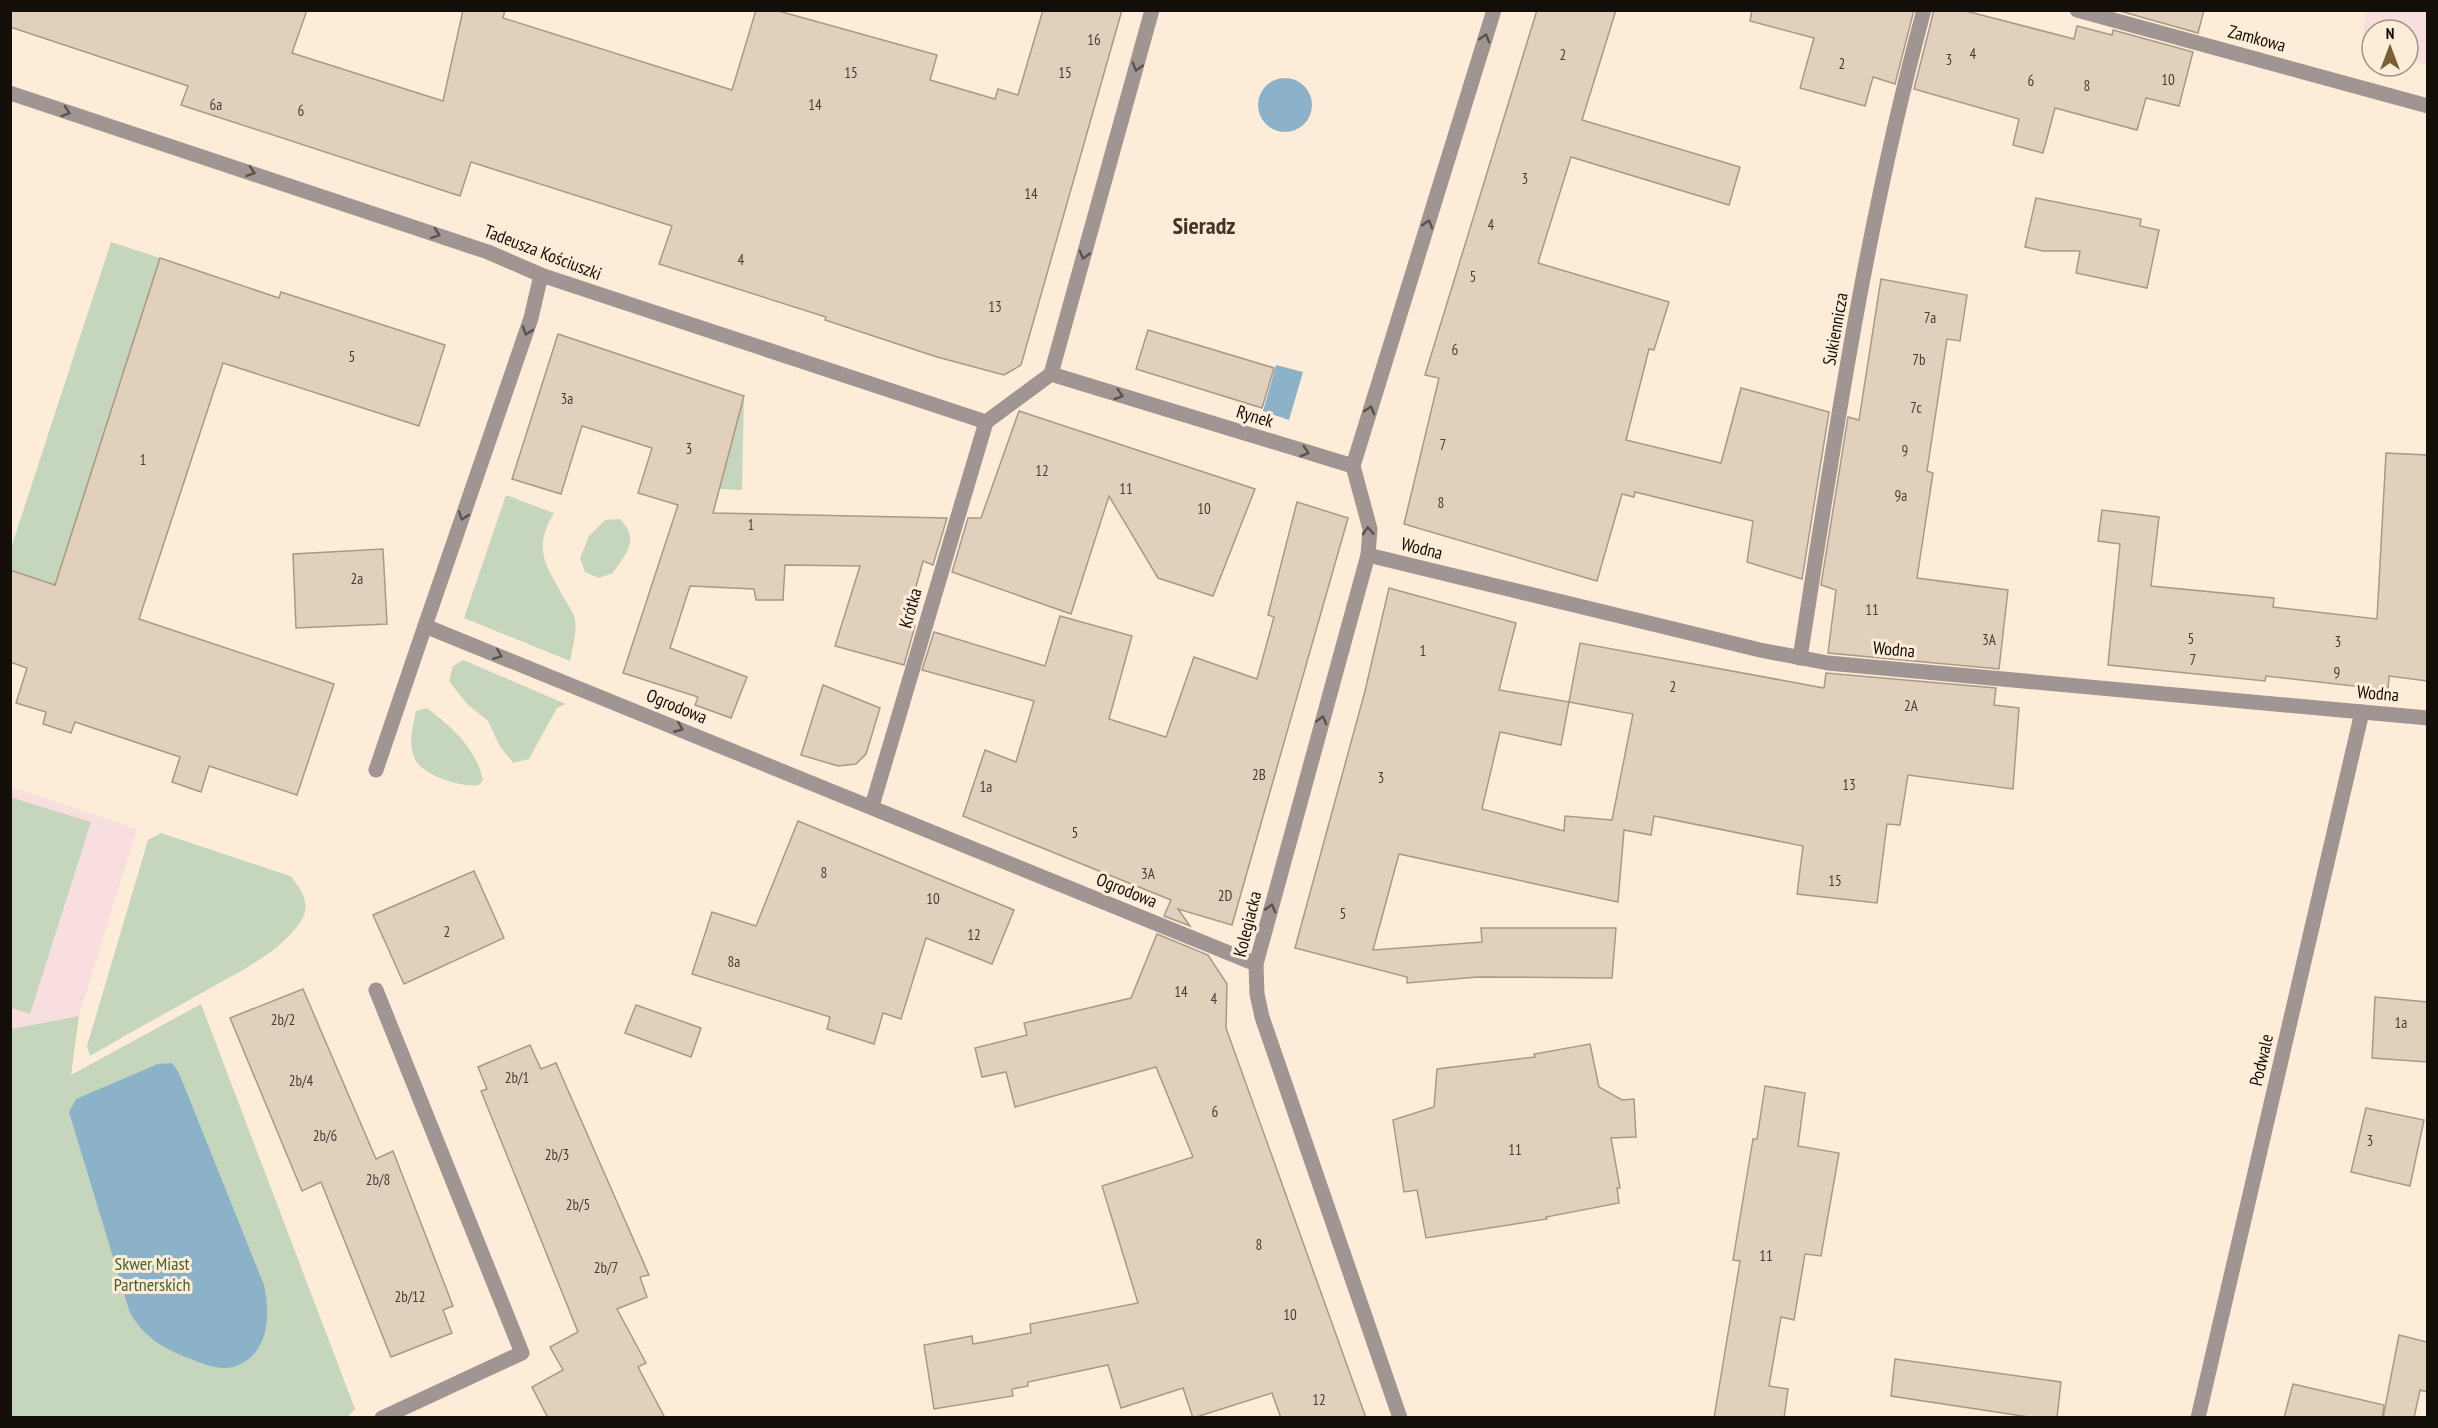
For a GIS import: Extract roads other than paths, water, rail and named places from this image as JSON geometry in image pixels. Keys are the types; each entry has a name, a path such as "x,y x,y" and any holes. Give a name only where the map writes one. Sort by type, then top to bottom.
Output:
{"street":[{"path":"986,422 1051,374 1152,10"},
{"path":"1353,466 1494,10"},
{"name":"Sukiennicza","path":"1800,658 1835,435 1881,186 1924,10"},
{"name":"Zamkowa","path":"2076,10 2427,106"},
{"name":"Tadeusza Kościuszki","path":"10,93 495,254 541,275 986,422"},
{"path":"376,770 531,318 541,275"},
{"name":"Rynek","path":"1051,374 1353,466"},
{"name":"Krótka","path":"872,806 986,422"},
{"name":"Kolegiacka","path":"1353,466 1370,529 1368,555 1256,964 1257,993 1262,1017 1400,1418"},
{"name":"Wodna","path":"1368,555 1800,658 2427,718"},
{"name":"Ogrodowa","path":"425,626 1256,964"},
{"name":"Podwale","path":"2198,1418 2362,712"},
{"path":"376,990 522,1353 382,1418"}],"water":[{"path":"1285,78 1295,80 1304,86 1310,95 1312,105 1310,115 1304,124 1295,130 1285,132 1275,130 1266,124 1260,115 1258,105 1260,95 1266,86 1275,80"},
{"path":"1276,365 1303,372 1289,420 1263,411"},
{"path":"172,1063 179,1073 264,1285 267,1309 265,1333 254,1354 245,1362 233,1367 210,1366 170,1350 153,1340 134,1319 129,1310 69,1112 76,1099 158,1064"}],"district":[{"name":"Sieradz","path":"1204,225"}],"park label":[{"name":"Skwer Miast Partnerskich","path":"152,1273"}]}
